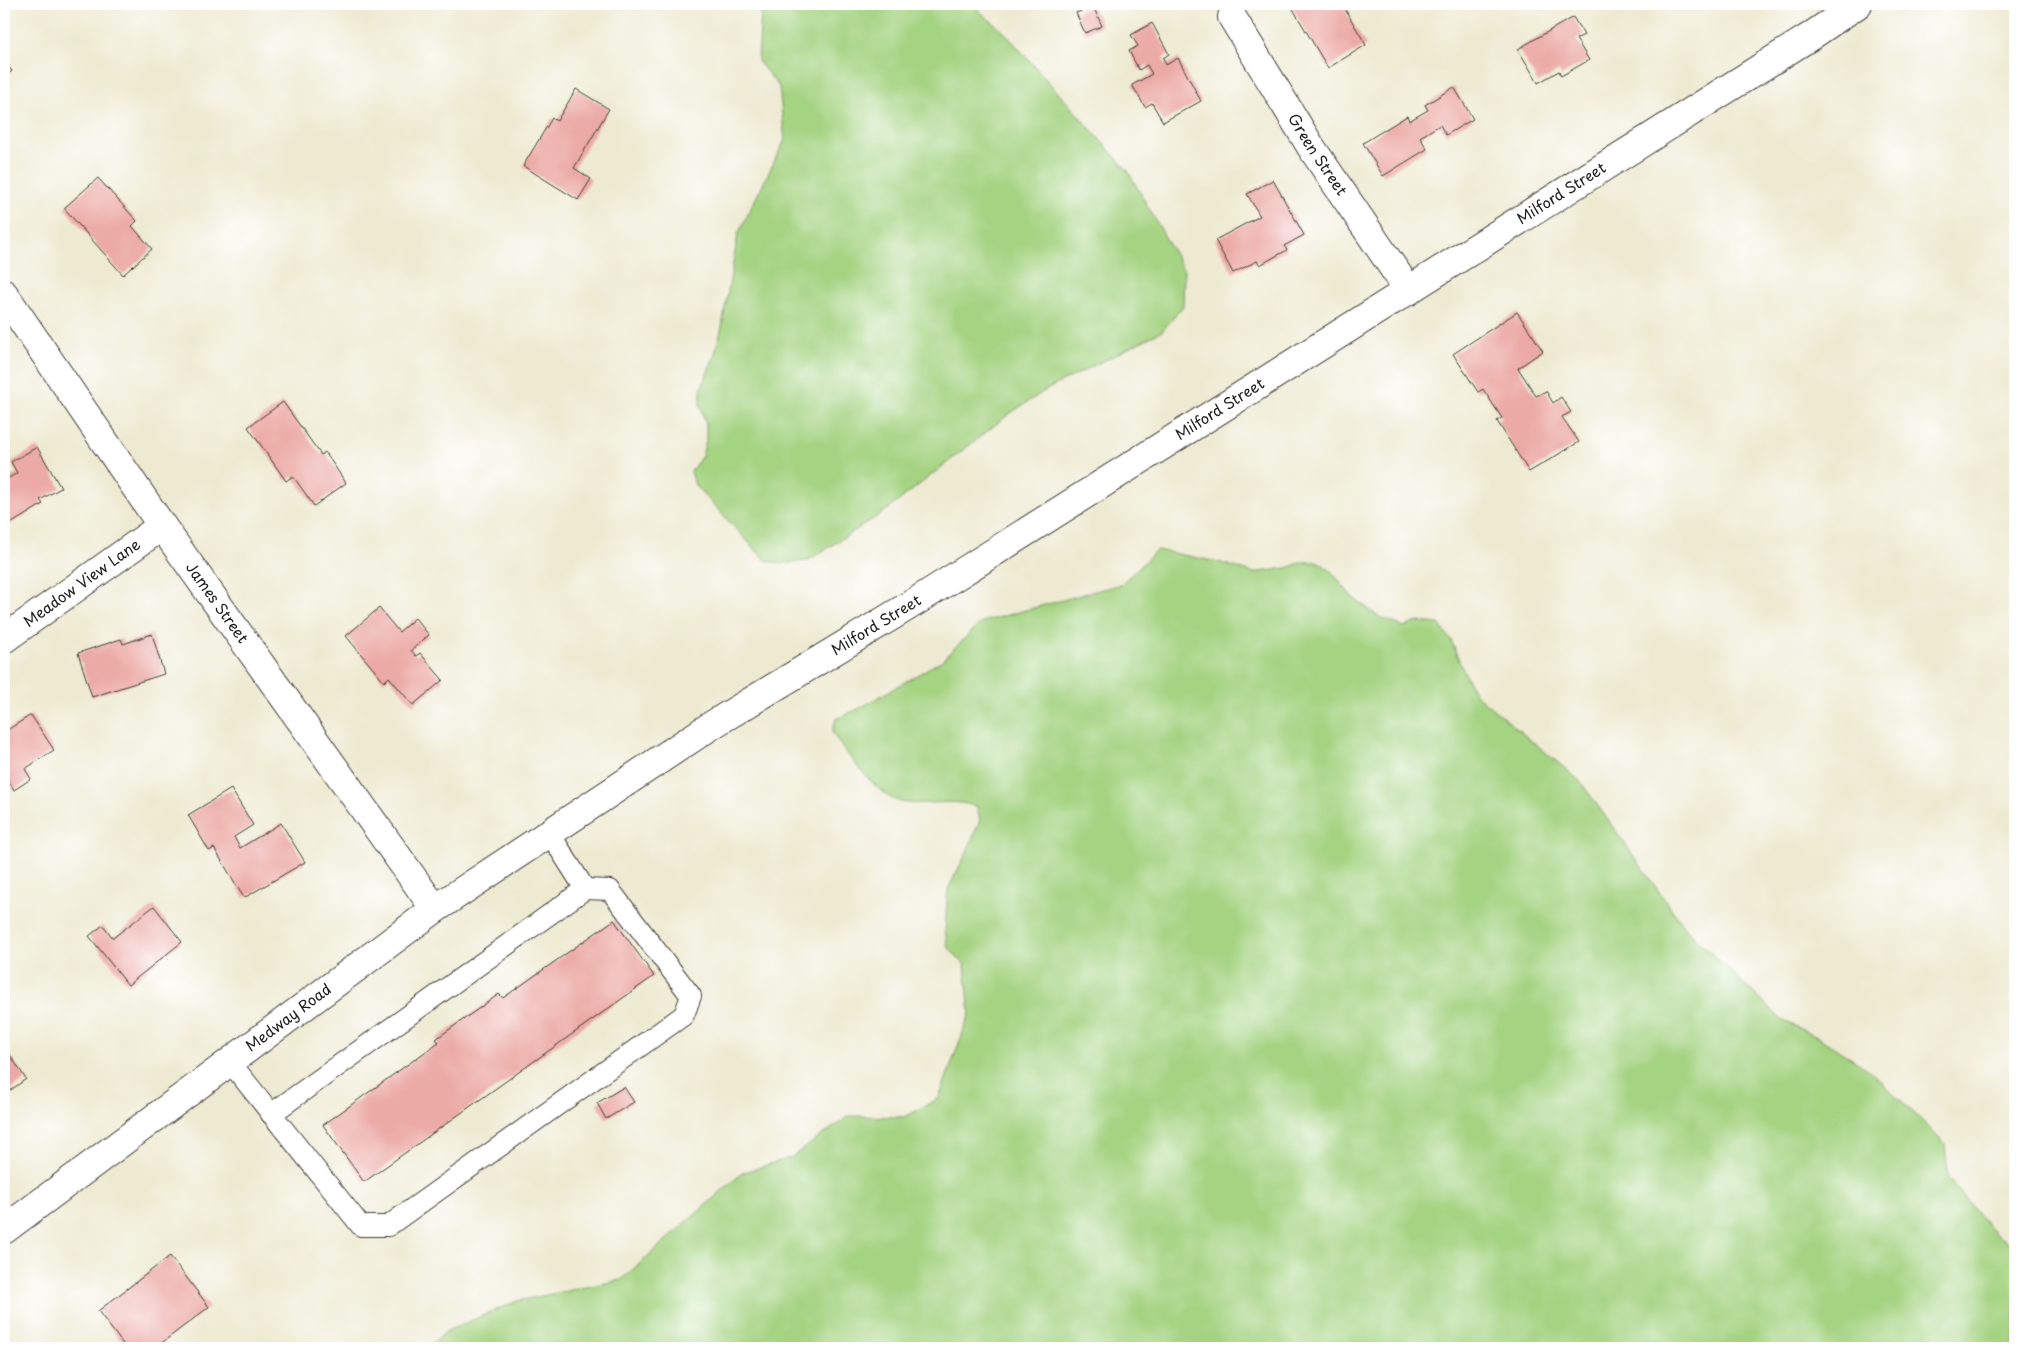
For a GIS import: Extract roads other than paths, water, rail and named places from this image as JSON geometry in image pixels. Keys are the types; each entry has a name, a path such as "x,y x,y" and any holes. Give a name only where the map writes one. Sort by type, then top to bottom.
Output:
{"main road":[{"name":"Milford Street","path":"580,814 712,725 915,602 1811,36 1858,4"},
{"name":"Green Street","path":"1232,17 1311,148 1409,290"},
{"name":"James Street","path":"4,294 162,526 435,909"},
{"name":"Meadow View Lane","path":"4,639 162,526"},
{"name":"Medway Road","path":"4,1230 435,909 580,814"}],"lane":[{"path":"550,834 585,890"},
{"path":"230,1062 271,1114 361,1226 388,1226 684,1015 691,996 610,890 585,890 271,1114"}]}
